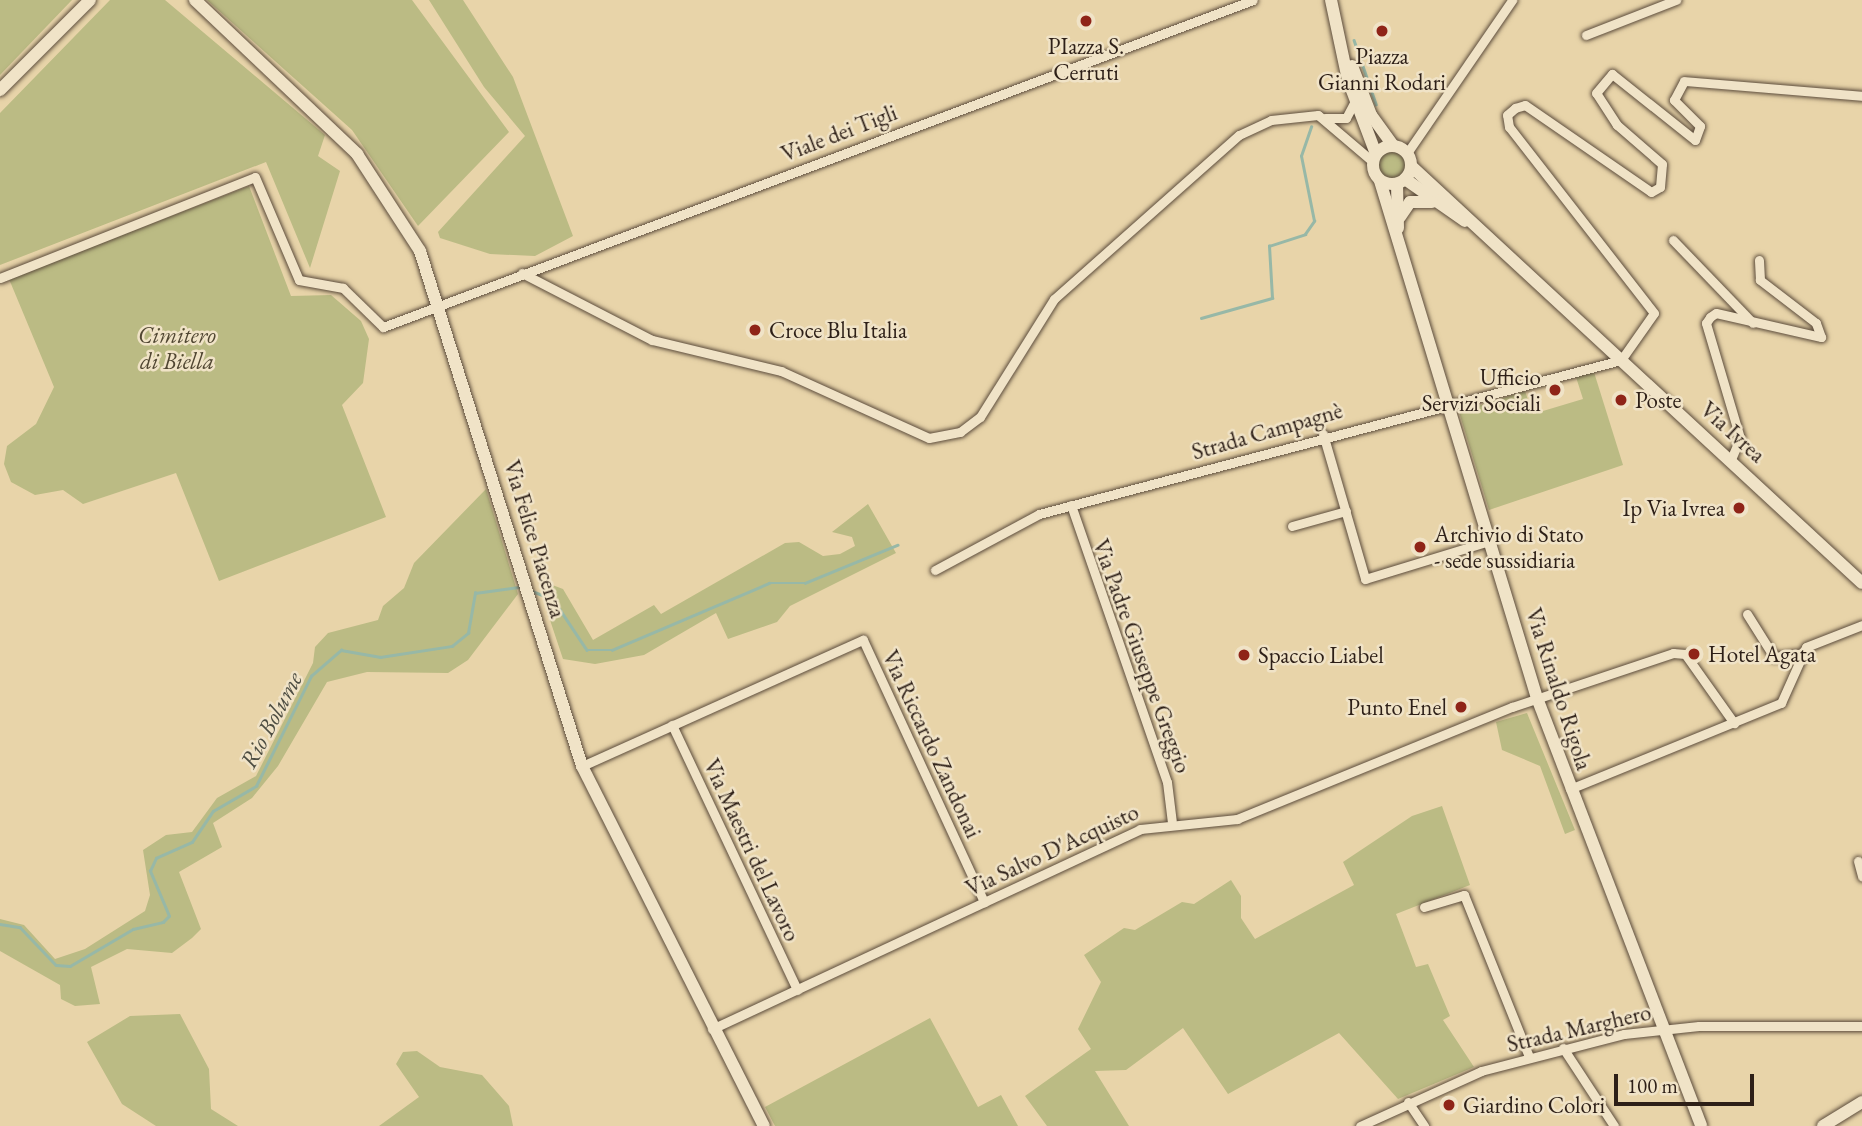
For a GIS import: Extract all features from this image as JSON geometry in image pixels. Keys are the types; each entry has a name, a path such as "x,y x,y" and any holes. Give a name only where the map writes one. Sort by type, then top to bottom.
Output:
{"street":[{"name":"Via Felice Piacenza","path":"187,0 206,10"},
{"name":"Via Felice Piacenza","path":"195,0 357,153 420,251 440,306 582,766 711,1030 764,1126"},
{"name":"Viale dei Tigli","path":"0,277 255,177 299,280 343,288 383,327 1253,0"},
{"path":"1331,0 1355,100 1380,181 1401,181 1411,166 1407,153 1393,145 1371,115 1342,42"},
{"path":"1407,153 1512,0"},
{"path":"1586,35 1676,0"},
{"path":"0,90 84,3"},
{"path":"1621,360 1654,313 1509,127 1507,115 1525,105 1651,192 1660,187 1662,164 1617,125 1596,93 1612,74 1695,140 1700,126 1674,100 1684,80 1862,96"},
{"path":"522,274 652,340 780,371 929,438 960,432 980,417 1054,299 1240,135 1292,115 1346,118 1355,100"},
{"path":"1321,117 1374,158"},
{"path":"1374,158 1393,145"},
{"name":"Via Ivrea","path":"1411,166 1621,360 1732,457 1862,583"},
{"name":"Via Rinaldo Rigola","path":"1380,181 1537,698 1701,1126"},
{"name":"Via Ivrea","path":"1401,181 1480,231"},
{"name":"Via Rinaldo Rigola","path":"1401,181 1398,224 1402,256"},
{"path":"1398,224 1410,202 1437,204"},
{"path":"1673,240 1753,323"},
{"path":"1732,457 1738,428 1706,323 1716,313 1822,337 1816,323 1759,280 1759,260"},
{"name":"Strada Campagnè","path":"935,570 1039,514 1448,401 1621,360"},
{"path":"1324,434 1365,579 1489,541"},
{"name":"Via Padre Giuseppe Greggio","path":"1071,505 1167,782 1172,821"},
{"path":"1292,526 1346,510"},
{"path":"1747,614 1774,657 1800,654 1862,625"},
{"name":"Via Riccardo Zandonai","path":"672,725 863,640 984,902"},
{"name":"Via Salvo D'Acquisto","path":"711,1030 1127,834 1172,821 1237,819 1537,698 1680,652 1734,723"},
{"path":"1570,789 1775,707 1785,698 1800,654"},
{"path":"582,766 672,725"},
{"name":"Via Maestri del Lavoro","path":"672,725 797,990"},
{"path":"1858,861 1862,876"},
{"path":"1424,907 1464,895 1529,1057"},
{"name":"Strada Marghero","path":"1360,1126 1408,1102 1529,1057 1662,1028 1862,1026"},
{"path":"1563,1048 1614,1126"},
{"path":"1408,1102 1424,1126"},
{"path":"1824,1126 1862,1102"}],"green space":[{"path":"0,0 72,0 0,75"},
{"path":"110,0 165,0 325,135 318,156 340,171 310,268 266,162 0,265 0,113"},
{"path":"207,0 412,0 509,132 418,226 352,130"},
{"path":"429,0 463,0 513,77 573,236 535,256 490,254 440,238 438,232 525,136 484,87"},
{"path":"1392,151 1402,155 1406,165 1402,175 1392,179 1382,175 1378,165 1382,155"},
{"name":"Cimitero di Biella","path":"249,186 291,296 331,295 361,321 369,339 363,383 342,405 386,517 219,581 176,473 83,504 63,490 35,495 11,482 4,464 7,446 36,424 54,387 9,279"},
{"path":"1593,369 1623,465 1489,510 1459,412 1525,391 1533,414 1583,399 1575,374"},
{"path":"486,489 518,594 468,660 448,673 367,672 327,682 278,766 252,798 213,823 222,847 179,872 201,929 192,938 172,953 127,949 91,967 100,1004 75,1006 61,999 60,985 0,951 0,919 24,925 55,959 85,949 145,911 150,895 143,850 166,835 192,832 217,798 256,776 313,663 315,647 328,633 378,620 383,606 404,588 414,563"},
{"path":"868,504 896,553 790,606 777,622 728,639 716,613 644,655 595,664 563,659 546,608 547,583 563,589 593,640 654,605 661,614 785,543 799,542 823,556 840,554 855,546 852,537 832,532"},
{"path":"1527,713 1575,830 1565,834 1540,766 1502,750 1496,722"},
{"path":"1442,806 1470,885 1396,914 1416,967 1428,964 1450,1016 1443,1020 1474,1067 1398,1099 1339,1033 1228,1094 1183,1028 1126,1070 1095,1071 1129,1126 1047,1126 1025,1096 1091,1049 1078,1029 1101,982 1084,955 1124,928 1135,930 1182,902 1194,904 1231,880 1241,896 1241,918 1255,939 1354,885 1343,862 1412,816"},
{"path":"180,1014 209,1069 211,1109 238,1126 156,1126 122,1104 87,1042 130,1016"},
{"path":"930,1018 978,1107 1001,1095 1018,1126 775,1126 765,1107"},
{"path":"417,1051 440,1067 482,1075 509,1106 513,1126 379,1126 419,1097 396,1064 403,1052"}],"waterway":[{"name":"Rio Bolume","path":"1354,40 1376,104"},
{"name":"Rio Bolume","path":"1201,318 1272,298 1269,246 1305,234 1314,221 1301,156 1311,127"},
{"name":"Rio Bolume","path":"532,591 553,599 587,650 612,650 769,583 805,583 897,545"},
{"name":"Rio Bolume","path":"0,924 20,927 56,965 70,966 133,929 163,922 169,916 150,871 156,858 192,842 213,811 256,786 311,676 341,650 380,657 452,646 468,633 475,593 519,587"}],"place":[{"name":"PIazza S. Cerruti","path":"1086,21"},
{"name":"Piazza Gianni Rodari","path":"1382,31"},
{"name":"Croce Blu Italia","path":"755,330"},
{"name":"Ufficio Servizi Sociali","path":"1555,390"},
{"name":"Poste","path":"1621,400"},
{"name":"Ip Via Ivrea","path":"1739,508"},
{"name":"Archivio di Stato - sede sussidiaria","path":"1420,547"},
{"name":"Hotel Agata","path":"1694,654"},
{"name":"Spaccio Liabel","path":"1244,655"},
{"name":"Punto Enel","path":"1461,707"},
{"name":"Giardino Colori","path":"1449,1105"}]}
